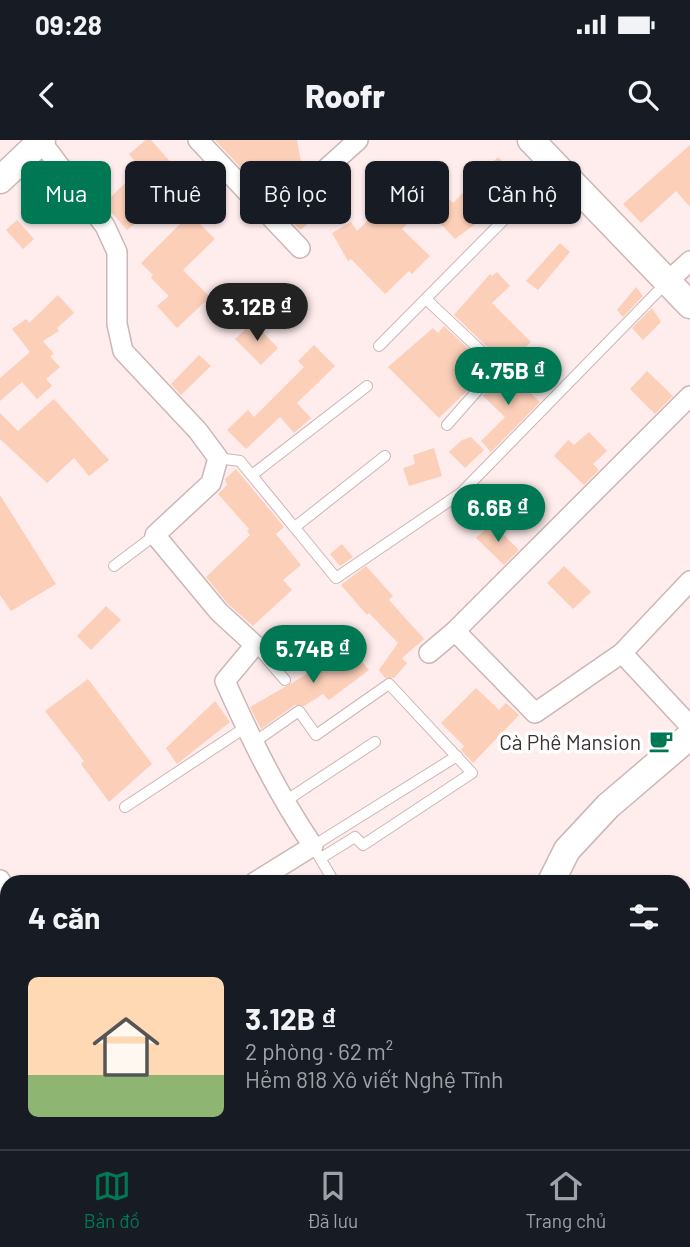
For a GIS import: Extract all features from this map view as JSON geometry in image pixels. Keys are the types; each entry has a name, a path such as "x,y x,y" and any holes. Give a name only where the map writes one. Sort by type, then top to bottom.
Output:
{"street":[{"path":"0,180 41,140 105,226 117,251 117,324 123,351 198,431 218,458 211,483 155,535 219,612 255,645 225,681 284,803 317,852 269,875"},
{"path":"198,140 300,248"},
{"path":"335,161 358,140"},
{"path":"531,140 550,161"},
{"path":"581,193 690,305"},
{"path":"667,282 690,261"},
{"path":"429,653 455,631 690,396"},
{"path":"455,631 535,713 622,653 690,581"},
{"path":"622,653 690,726"},
{"path":"554,875 567,850 608,806 690,736"}],"lane":[{"path":"379,346 500,224"},
{"path":"218,458 240,461 336,578 461,493 667,282"},
{"path":"426,299 499,367 447,425"},
{"path":"252,475 367,386"},
{"path":"295,527 385,456"},
{"path":"114,566 155,535"},
{"path":"255,645 285,680"},
{"path":"125,807 249,735 299,711 316,735 389,684 471,773 363,845 355,836 317,852"},
{"path":"284,803 375,741"},
{"path":"317,852 457,756"},
{"path":"317,852 330,875"}],"building":[{"path":"146,140 151,140 169,161 135,161 129,154"},
{"path":"215,140 297,140 301,161 240,161 240,166"},
{"path":"690,145 690,207 676,191 641,223 623,204"},
{"path":"125,183 125,224 134,224 127,230 111,212 111,197"},
{"path":"463,193 463,224 475,224 455,239 441,224 449,224 449,199 453,203"},
{"path":"17,220 34,239 23,249 6,230"},
{"path":"351,222 357,231 365,223 407,224 402,229 430,256 412,274 409,271 385,294 351,259 348,261 332,233"},
{"path":"180,224 200,224 215,239 183,270 210,297 177,328 157,306 169,296 141,263"},
{"path":"294,224 308,224 300,230"},
{"path":"560,243 570,252 538,290 526,281"},
{"path":"497,272 510,286 492,303 531,342 505,368 503,362 454,315 490,274 492,276"},
{"path":"636,287 643,296 623,317 617,310"},
{"path":"58,295 74,313 57,328 59,331 43,341 54,354 50,356 60,367 46,379 52,386 37,399 22,382 0,401 0,378 30,352 12,329 26,319 29,323"},
{"path":"652,308 661,322 643,340 632,328"},
{"path":"253,322 278,348 261,365 235,339"},
{"path":"444,326 488,367 439,418 388,367 433,328 438,333"},
{"path":"314,345 335,366 297,403 311,418 294,433 280,417 246,449 227,430 248,410 254,417 304,367 298,361"},
{"path":"199,355 211,366 181,395 171,384"},
{"path":"505,369 540,402 491,452 481,441 505,417 483,396"},
{"path":"647,371 673,396 655,414 630,389"},
{"path":"54,399 109,460 89,476 74,458 47,483 0,439 0,413 18,431"},
{"path":"589,432 607,451 593,464 599,470 584,485 554,456 568,440 574,445"},
{"path":"471,437 484,450 465,468 449,452 462,440"},
{"path":"434,448 442,476 409,486 403,468 415,464 413,455"},
{"path":"236,469 284,527 276,534 301,565 283,580 292,590 253,626 228,604 206,577 250,535 247,531 249,529 218,494 227,485 225,479"},
{"path":"0,495 56,584 11,611 0,595"},
{"path":"492,523 519,550 504,565 476,538"},
{"path":"342,544 353,557 340,566 330,554"},
{"path":"366,566 393,596 389,600 424,639 402,658 407,663 394,678 385,678 379,670 398,643 369,613 367,615 341,585"},
{"path":"564,566 591,592 573,609 547,583"},
{"path":"106,606 121,620 91,650 77,636"},
{"path":"345,642 369,670 329,700 323,694 304,706 295,705 261,729 250,707 304,676"},
{"path":"88,679 152,764 109,802 81,764 84,761 45,711"},
{"path":"476,688 499,710 506,703 519,715 473,763 461,750 464,746 441,723"},
{"path":"215,701 230,722 177,764 166,748"}],"place":[{"name":"Cà Phê Mansion","path":"661,741"}]}
